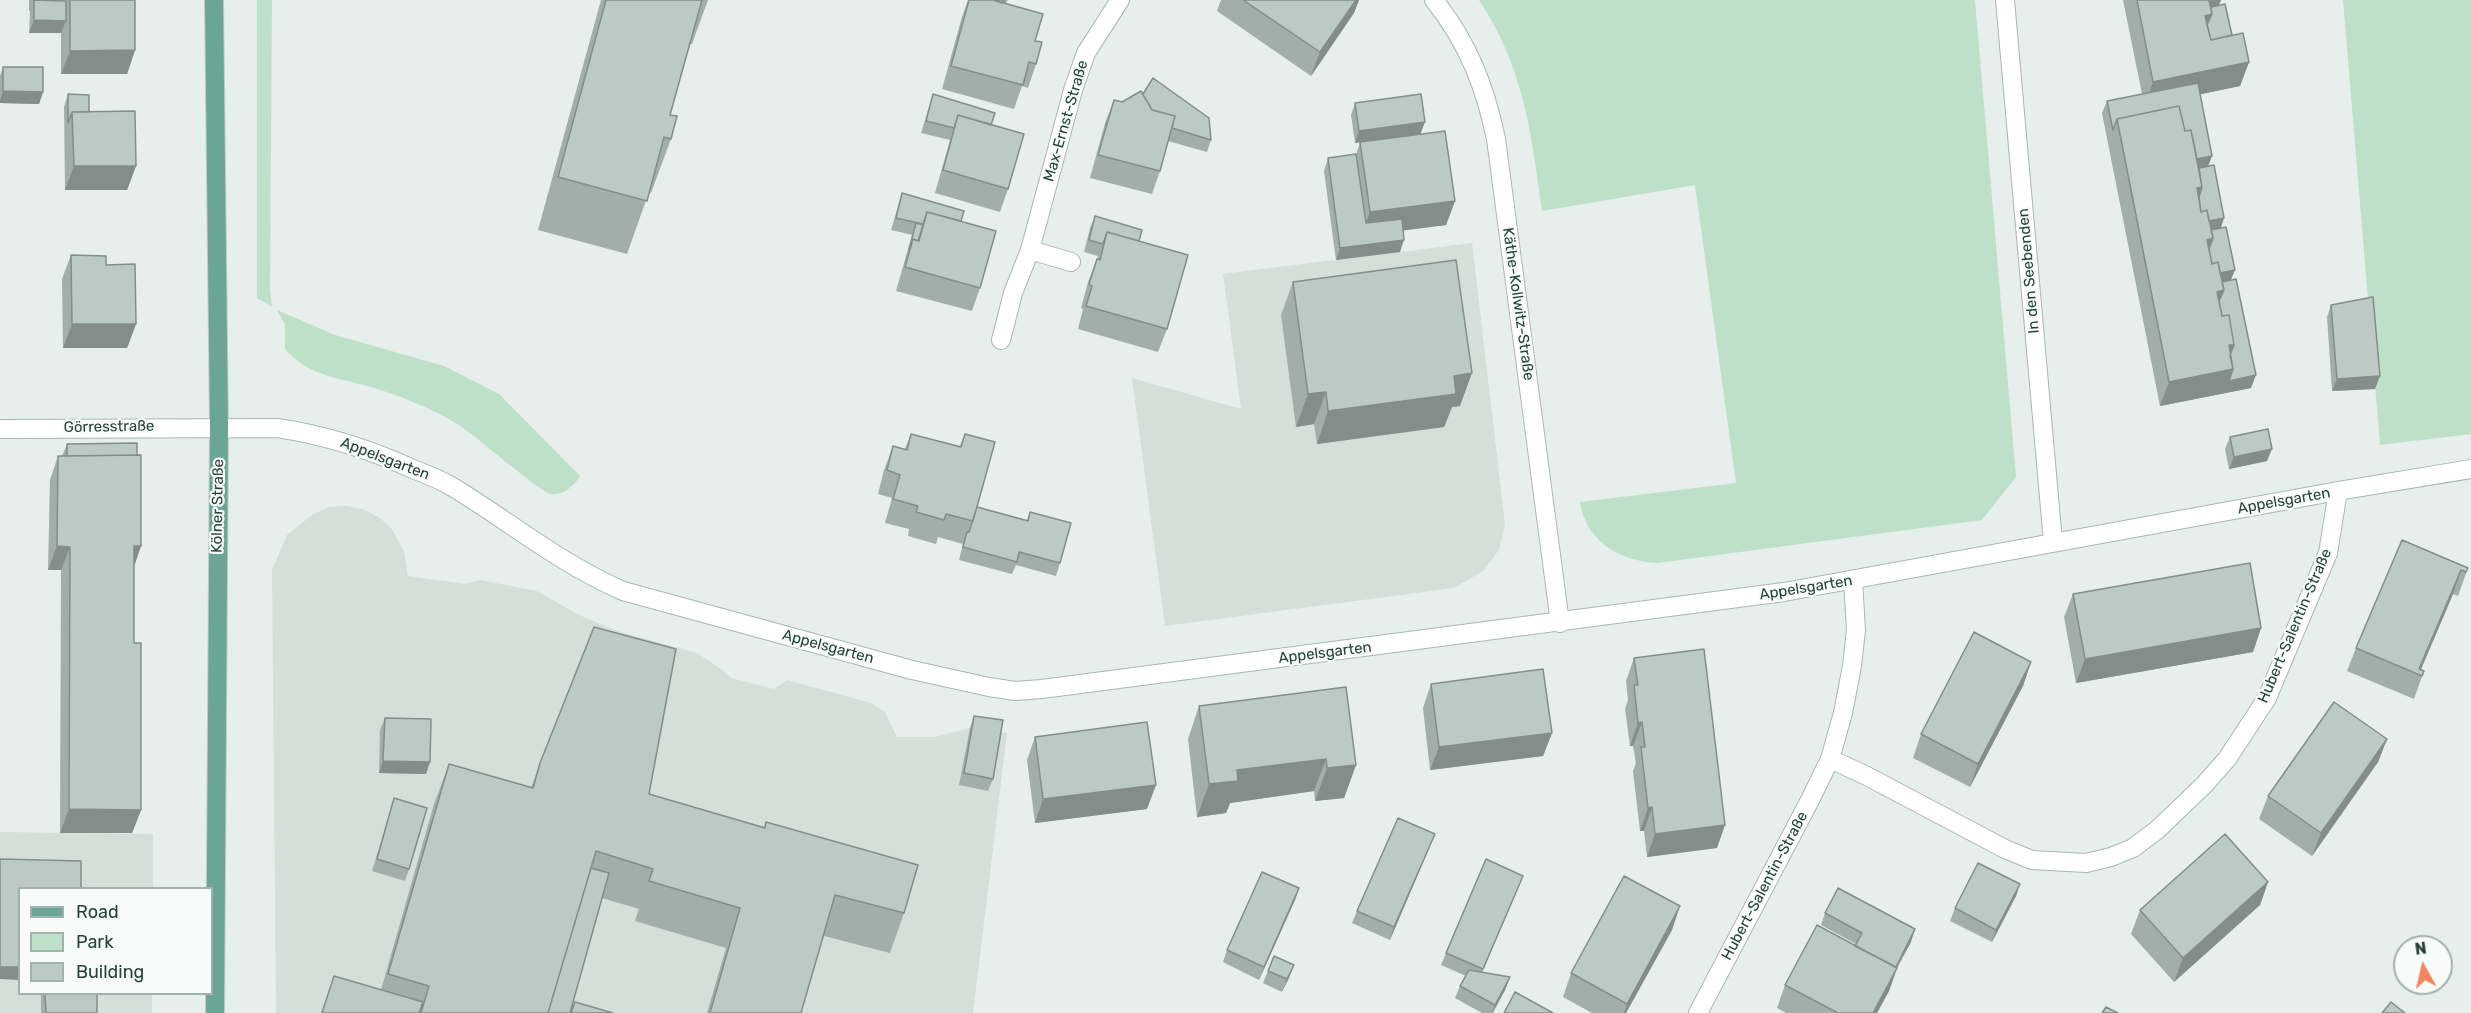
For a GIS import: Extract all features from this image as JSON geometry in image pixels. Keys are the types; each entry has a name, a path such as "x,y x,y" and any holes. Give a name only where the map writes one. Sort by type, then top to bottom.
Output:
{"main road":[{"name":"Kölner Straße","path":"214,0 219,427 215,1013"}],"street":[{"name":"Max-Ernst-Straße","path":"1000,340 1013,293 1030,250 1073,90 1086,53 1120,0"},
{"name":"Käthe-Kollwitz-Straße","path":"1434,0 1468,51 1488,100 1560,623"},
{"name":"In den Seebenden","path":"2005,0 2053,542"},
{"path":"1030,250 1071,262"},
{"name":"Görresstraße","path":"0,429 219,427"},
{"name":"Appelsgarten","path":"219,427 277,428 300,431 361,448 449,484 527,538 582,571 623,591 912,670 1015,691 1560,623 1784,592 2053,542 2471,469"},
{"name":"Hubert-Salentin-Straße","path":"1830,759 2005,849 2032,860 2086,863 2111,857 2133,848 2157,830 2204,785 2227,759 2266,698 2328,553 2338,491"},
{"name":"Hubert-Salentin-Straße","path":"1698,1013 1830,759 1843,713 1852,666 1856,630 1853,580"}],"shaded area":[{"path":"1472,243 1505,524 1499,550 1483,571 1454,588 1165,626 1132,378 1241,409 1223,274"},
{"path":"346,506 363,509 380,518 392,529 404,552 408,576 465,584 480,580 537,591 579,615 620,632 697,653 731,678 774,689 787,680 871,703 885,712 897,737 935,737 970,728 1007,733 973,1013 276,1013 272,570 287,535 312,515 329,507"},
{"path":"0,832 153,834 153,887 18,887 18,995 152,995 152,1013 0,1013"}],"green space":[{"path":"257,0 272,0 270,289 272,307 257,298"},
{"path":"1479,0 1975,0 2016,477 1982,520 1657,563 1630,558 1618,553 1597,538 1589,528 1580,502 1736,483 1695,185 1542,211 1529,127 1516,76 1494,25"},
{"path":"2343,0 2471,0 2471,434 2380,445"},
{"path":"277,310 335,335 444,366 499,394 580,476 568,490 551,494 534,484 459,425 438,414 394,394 314,371 285,349 285,325"}],"building":[{"path":"34,0 66,1 66,21 34,20"},
{"path":"70,0 135,0 135,50 70,51"},
{"path":"606,0 702,0 670,115 677,116 671,139 664,137 647,201 558,177"},
{"path":"969,0 993,0 1043,14 1035,41 1042,42 1036,64 1029,62 1023,85 951,66"},
{"path":"1243,0 1356,0 1320,52"},
{"path":"2137,0 2209,0 2212,14 2205,16 2211,40 2243,33 2249,62 2153,82"},
{"path":"2225,4 2232,35 2211,40 2207,25 2212,14 2211,7"},
{"path":"3,67 43,67 43,92 3,91"},
{"path":"1153,78 1209,118 1211,140 1172,128 1175,116 1152,110 1143,94"},
{"path":"2198,83 2212,156 2197,159 2191,130 2185,131 2179,106 2117,119 2113,130 2107,101"},
{"path":"1141,91 1152,110 1175,116 1160,171 1098,155 1114,100 1122,102"},
{"path":"68,94 89,95 89,112 72,112 68,123"},
{"path":"933,94 995,113 991,125 958,115 954,128 926,121"},
{"path":"1421,94 1425,122 1359,131 1355,103"},
{"path":"2179,106 2185,131 2191,130 2202,187 2197,188 2201,212 2207,210 2213,238 2207,240 2212,264 2218,262 2224,290 2217,292 2222,316 2229,315 2234,345 2229,345 2233,369 2169,382 2117,119"},
{"path":"135,111 136,166 74,166 72,112"},
{"path":"958,115 1024,134 1008,189 943,170"},
{"path":"1445,131 1455,201 1370,212 1360,142"},
{"path":"1356,154 1366,223 1402,219 1404,240 1340,248 1328,158"},
{"path":"2214,165 2224,218 2209,221 2207,210 2201,212 2199,197 2202,187 2199,168"},
{"path":"902,193 964,211 961,221 927,212 923,224 896,218"},
{"path":"927,212 996,231 980,288 905,267 913,239 919,241"},
{"path":"1095,216 1142,230 1139,241 1107,232 1103,244 1089,240"},
{"path":"916,223 923,225 918,241 913,239 909,250"},
{"path":"2226,227 2235,270 2220,273 2218,262 2212,264 2209,249 2213,238 2211,230"},
{"path":"1107,232 1188,255 1167,329 1086,306 1092,286 1089,284 1097,259 1100,260"},
{"path":"71,255 106,256 106,265 135,264 136,324 72,324"},
{"path":"1456,260 1472,373 1454,376 1456,394 1328,411 1326,392 1308,394 1293,282"},
{"path":"2236,279 2256,375 2229,381 2233,369 2230,355 2234,345 2229,315 2222,316 2219,301 2224,290 2222,282"},
{"path":"2373,297 2380,376 2337,379 2331,305"},
{"path":"2268,429 2272,449 2234,457 2230,437"},
{"path":"911,434 961,447 965,434 995,442 973,521 946,514 944,520 916,512 918,506 893,499 900,475 887,470 893,446 907,450"},
{"path":"137,443 137,455 67,456 67,444"},
{"path":"141,455 141,546 134,546 134,643 141,643 141,810 69,809 70,547 57,546 58,456"},
{"path":"977,507 1028,521 1030,512 1071,523 1060,563 1019,552 1017,562 963,547"},
{"path":"2402,540 2468,568 2466,572 2461,570 2419,669 2424,671 2422,676 2356,648"},
{"path":"2250,563 2261,628 2085,659 2073,594"},
{"path":"594,627 676,649 649,794 765,828 766,822 918,865 904,913 835,895 801,1013 710,1013 740,908 649,881 653,869 596,851 548,1013 421,1013 429,986 388,974 449,764 533,788 540,763"},
{"path":"1974,632 2031,662 1978,764 1921,734"},
{"path":"1704,649 1725,825 1655,834 1652,807 1648,808 1641,747 1645,747 1642,722 1638,723 1634,685 1638,685 1634,658"},
{"path":"1543,669 1552,733 1439,747 1431,684"},
{"path":"1346,687 1356,765 1327,768 1326,759 1237,770 1238,781 1209,784 1199,706"},
{"path":"2334,702 2387,739 2321,833 2268,796"},
{"path":"974,716 1003,720 993,779 964,773"},
{"path":"385,718 431,719 430,762 383,761"},
{"path":"1147,722 1156,785 1043,799 1035,737"},
{"path":"394,798 427,808 409,869 377,859"},
{"path":"1398,818 1435,834 1394,927 1357,911"},
{"path":"2225,834 2268,882 2183,958 2140,910"},
{"path":"0,859 81,861 81,887 18,887 18,967 0,967"},
{"path":"1486,859 1523,876 1483,969 1446,953"},
{"path":"1978,863 2020,884 1996,930 1955,908"},
{"path":"591,868 609,873 570,1013 548,1013"},
{"path":"1262,872 1299,888 1264,967 1227,950"},
{"path":"1624,876 1680,906 1627,1004 1571,973"},
{"path":"1838,888 1915,929 1896,967 1855,946 1862,933 1825,913"},
{"path":"1817,925 1897,968 1873,1013 1838,1013 1785,985"},
{"path":"1274,956 1294,965 1287,979 1268,971"},
{"path":"1469,970 1510,977 1495,1005 1460,986"},
{"path":"334,976 423,1002 419,1013 322,1013"},
{"path":"1515,992 1553,1013 1504,1013"},
{"path":"45,995 97,995 97,1013 46,1013"},
{"path":"575,1002 613,1013 571,1013"},
{"path":"2391,1002 2405,1013 2382,1013"},
{"path":"2106,1007 2118,1013 2102,1013"}]}
